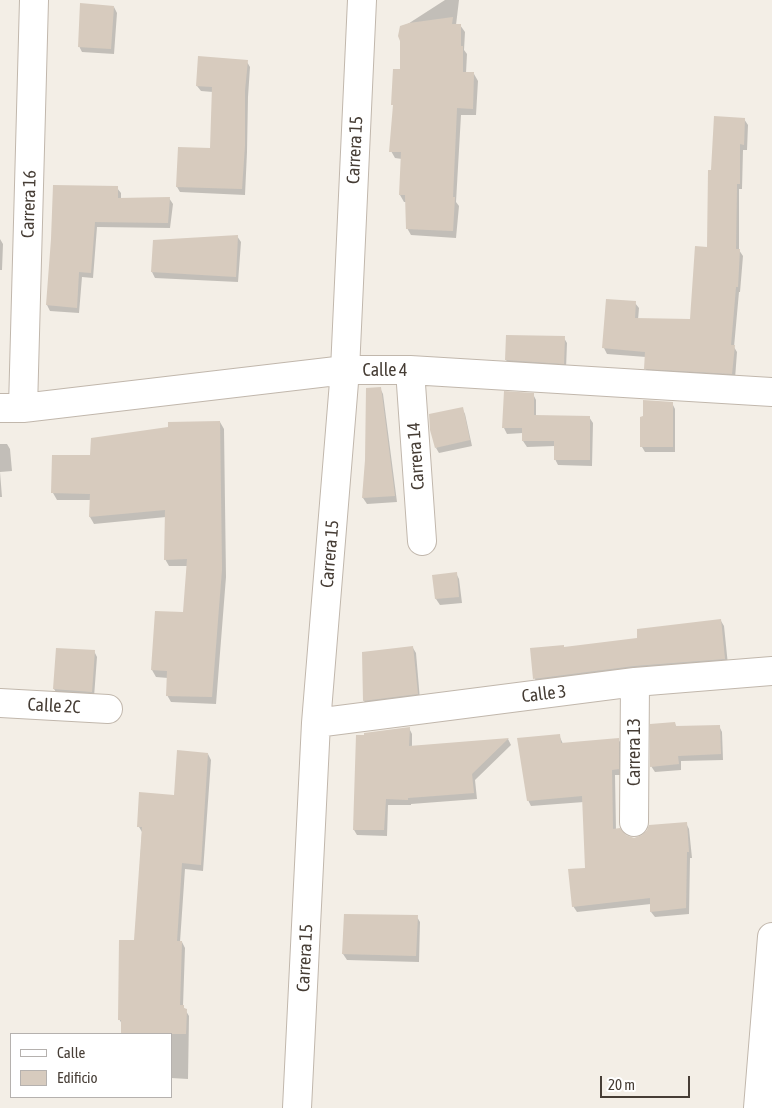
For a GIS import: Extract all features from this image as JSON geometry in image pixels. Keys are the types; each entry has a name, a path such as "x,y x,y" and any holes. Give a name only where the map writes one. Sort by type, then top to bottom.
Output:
{"street":[{"name":"Carrera 16","path":"12,408 34,0"},
{"name":"Carrera 15","path":"297,1108 316,724 345,370 362,0"},
{"name":"Calle 4","path":"12,408 345,370 410,370 772,392"},
{"name":"Carrera 14","path":"410,370 422,541"},
{"name":"Calle 3","path":"316,724 634,682 772,671"},
{"name":"Carrera 13","path":"634,682 634,822"},
{"name":"Calle 2C","path":"0,703 108,708"},
{"path":"763,1102 772,937"}],"building":[{"path":"80,3 114,6 111,49 78,47"},
{"path":"453,17 452,24 461,24 463,72 474,72 473,109 457,108 453,231 406,229 405,195 399,195 401,152 389,152 393,105 391,105 393,69 400,69 400,41 398,36 400,26"},
{"path":"198,56 248,60 245,90 245,145 242,189 176,187 178,147 210,148 212,87 196,86"},
{"path":"714,116 745,118 744,145 740,144 740,184 737,184 736,249 740,249 738,287 736,287 731,345 735,345 732,374 644,369 645,352 602,348 606,299 636,301 635,318 690,319 695,246 707,247 708,170 711,170"},
{"path":"53,185 118,186 118,198 170,197 168,223 95,222 91,273 79,272 77,308 46,305"},
{"path":"238,235 236,277 151,272 153,240"},
{"path":"506,335 565,336 564,364 505,360"},
{"path":"381,387 395,496 362,498 365,460 366,388"},
{"path":"504,391 534,393 534,415 590,416 590,460 554,460 554,441 522,441 522,428 502,428"},
{"path":"643,400 673,402 673,447 640,447 640,417 643,416"},
{"path":"463,407 470,440 435,448 430,430 429,414"},
{"path":"220,421 222,569 212,697 166,696 167,671 151,670 155,611 183,612 187,559 164,560 165,510 89,517 90,494 51,493 52,455 90,455 91,438 168,427 168,422"},
{"path":"457,572 459,597 435,599 432,575"},
{"path":"721,619 725,659 634,666 533,679 530,648 564,645 564,647 637,638 637,629"},
{"path":"413,646 418,694 363,701 362,652"},
{"path":"56,648 95,650 92,692 53,689"},
{"path":"675,722 676,726 720,725 721,754 678,756 679,764 650,767 650,724"},
{"path":"410,727 409,746 509,738 472,774 474,793 408,798 408,800 386,799 384,830 353,830 356,735"},
{"path":"560,734 561,743 619,738 619,769 612,770 613,829 620,828 626,835 634,838 642,835 649,825 687,822 689,852 687,852 686,908 650,912 650,898 572,907 568,869 585,868 582,796 527,801 517,738"},
{"path":"177,750 208,753 201,865 182,863 177,941 182,941 180,1005 184,1005 184,1008 187,1009 186,1034 121,1033 121,1020 118,1020 119,940 134,940 142,827 137,827 139,792 174,795"},
{"path":"344,914 418,915 416,956 342,954"}]}
